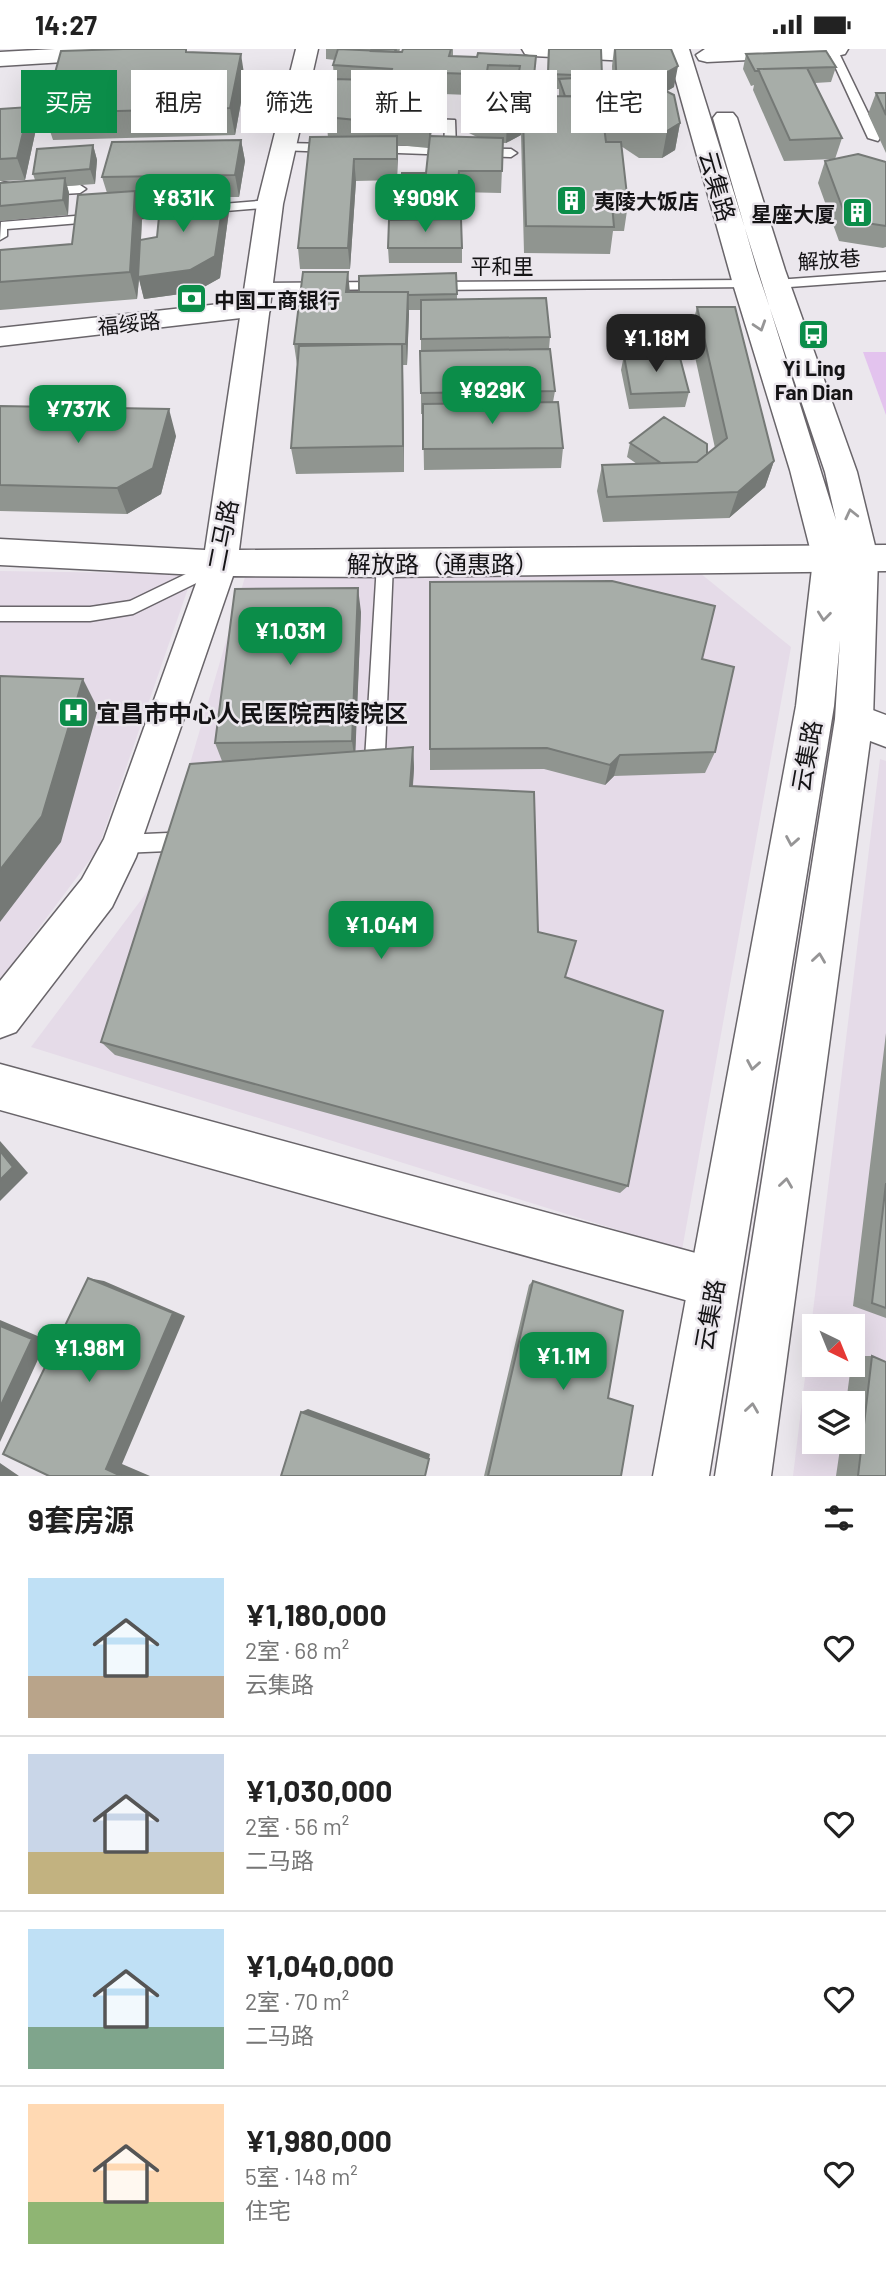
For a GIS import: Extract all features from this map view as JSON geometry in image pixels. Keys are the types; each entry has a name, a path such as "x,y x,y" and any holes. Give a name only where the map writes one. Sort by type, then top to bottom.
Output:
{"street":[{"path":"0,59 161,49"},
{"name":"二马路","path":"302,70 307,49"},
{"path":"533,49 692,52 835,49"},
{"name":"云集路","path":"692,52 761,284 806,470 859,559 870,725 743,1476"},
{"name":"二马路","path":"0,1016 97,893 122,844 220,563 270,204 286,133"},
{"name":"福绥路","path":"0,337 258,298"},
{"name":"解放路（通惠路）","path":"0,552 220,563 859,559"},
{"name":"云集路","path":"681,1476 815,706 859,559"},
{"path":"0,1087 715,1283"}],"lane":[{"path":"835,49 874,138"},
{"path":"337,97 376,99 375,120 451,123 450,151"},
{"path":"282,147 511,153"},
{"path":"0,185 28,192 80,189"},
{"path":"0,236 1,226 270,204"},
{"name":"解放巷","path":"761,284 886,276"},
{"name":"平和里","path":"258,298 405,286 761,284"},
{"path":"0,614 90,614 133,607 220,563"},
{"path":"372,800 385,564"},
{"path":"122,844 206,841"}],"shaded area":[{"path":"863,352 886,352 886,415"},
{"name":"宜昌市中心人民医院西陵院区","path":"0,571 193,574 98,849 0,980"},
{"path":"700,573 791,647 682,1250 31,1047 144,896 158,872 245,577"},
{"path":"880,759 886,761 886,1476 793,1476 802,1402 802,1454 865,1454 865,1391 803,1391 805,1377 865,1377 865,1314 813,1314"}],"building":[{"path":"186,49 186,52 241,54 230,108 227,108 227,70 131,70 131,111 117,111 117,70 56,70 61,51"},
{"path":"338,49 402,52 403,49 451,49 449,56 477,57 478,53 536,56 535,70 519,70 520,66 488,65 487,70 461,70 461,74 447,73 447,70 333,65"},
{"path":"396,49 395,52 371,51"},
{"path":"549,49 601,49 602,70 571,70 571,75 557,74 557,70 548,70"},
{"path":"615,49 671,49 678,66 667,72 667,70 616,70"},
{"path":"826,51 836,67 755,71 746,54"},
{"path":"807,68 842,138 790,140 758,69"},
{"path":"571,78 571,96 565,96 559,79"},
{"path":"337,79 351,79 351,119 337,118"},
{"path":"667,92 674,95 680,123 667,131"},
{"path":"876,93 886,93 886,115"},
{"path":"557,96 571,96 571,133 605,133 606,142 621,142 628,204 612,204 614,227 526,226 523,133 557,133"},
{"path":"21,108 23,133 17,158 0,159 0,109"},
{"path":"397,136 397,159 354,159 348,248 298,248 310,137"},
{"path":"430,136 503,138 502,171 459,171 457,190 400,189 402,173 426,173"},
{"path":"241,140 235,175 102,177 112,142"},
{"path":"93,145 90,169 33,174 37,149"},
{"path":"858,154 886,162 886,226 847,220 825,161"},
{"path":"65,178 63,200 0,206 0,183"},
{"path":"225,190 215,256 190,270 138,277 140,240 157,237 161,196"},
{"path":"135,191 130,272 0,282 0,250 72,244 78,195"},
{"path":"461,219 462,248 388,248 389,220"},
{"path":"303,272 348,272 346,292 408,292 406,344 294,344"},
{"path":"456,273 457,294 359,292 359,276"},
{"path":"546,298 550,337 421,339 421,300"},
{"path":"697,307 735,307 774,461 738,492 607,497 602,465 697,462 727,438"},
{"path":"677,317 684,343 623,345 617,319"},
{"path":"402,344 403,446 291,448 299,346"},
{"path":"550,349 555,391 421,393 420,351"},
{"path":"679,354 689,392 631,394 624,356"},
{"path":"558,402 563,448 423,449 423,404"},
{"path":"0,406 169,409 153,468 117,488 0,485"},
{"path":"664,417 707,444 707,454 697,462 661,463 630,443"},
{"path":"612,581 715,606 702,659 734,667 715,752 620,755 610,765 547,748 430,749 430,582"},
{"path":"358,588 352,741 215,743 235,589"},
{"path":"0,676 83,679 42,816 0,870"},
{"path":"413,747 410,786 534,792 538,932 576,941 565,977 663,1011 628,1186 101,1042 190,764"},
{"path":"0,1151 13,1167 0,1180"},
{"path":"886,1183 886,1308 872,1303"},
{"path":"88,1278 173,1313 106,1469 121,1476 49,1476 3,1454"},
{"path":"533,1281 623,1311 608,1398 633,1406 621,1476 488,1476"},
{"path":"0,1326 32,1339 0,1407"},
{"path":"872,1356 886,1362 886,1476 858,1476 861,1454 865,1454 865,1416"},
{"path":"301,1412 429,1459 425,1476 281,1476"}],"place":[{"name":"夷陵大饭店","path":"571,200"},
{"name":"星座大厦","path":"858,213"},
{"name":"中国工商银行","path":"191,299"},
{"name":"Yi Ling Fan Dian","path":"814,335"},
{"name":"宜昌市中心人民医院西陵院区","path":"73,712"}]}
